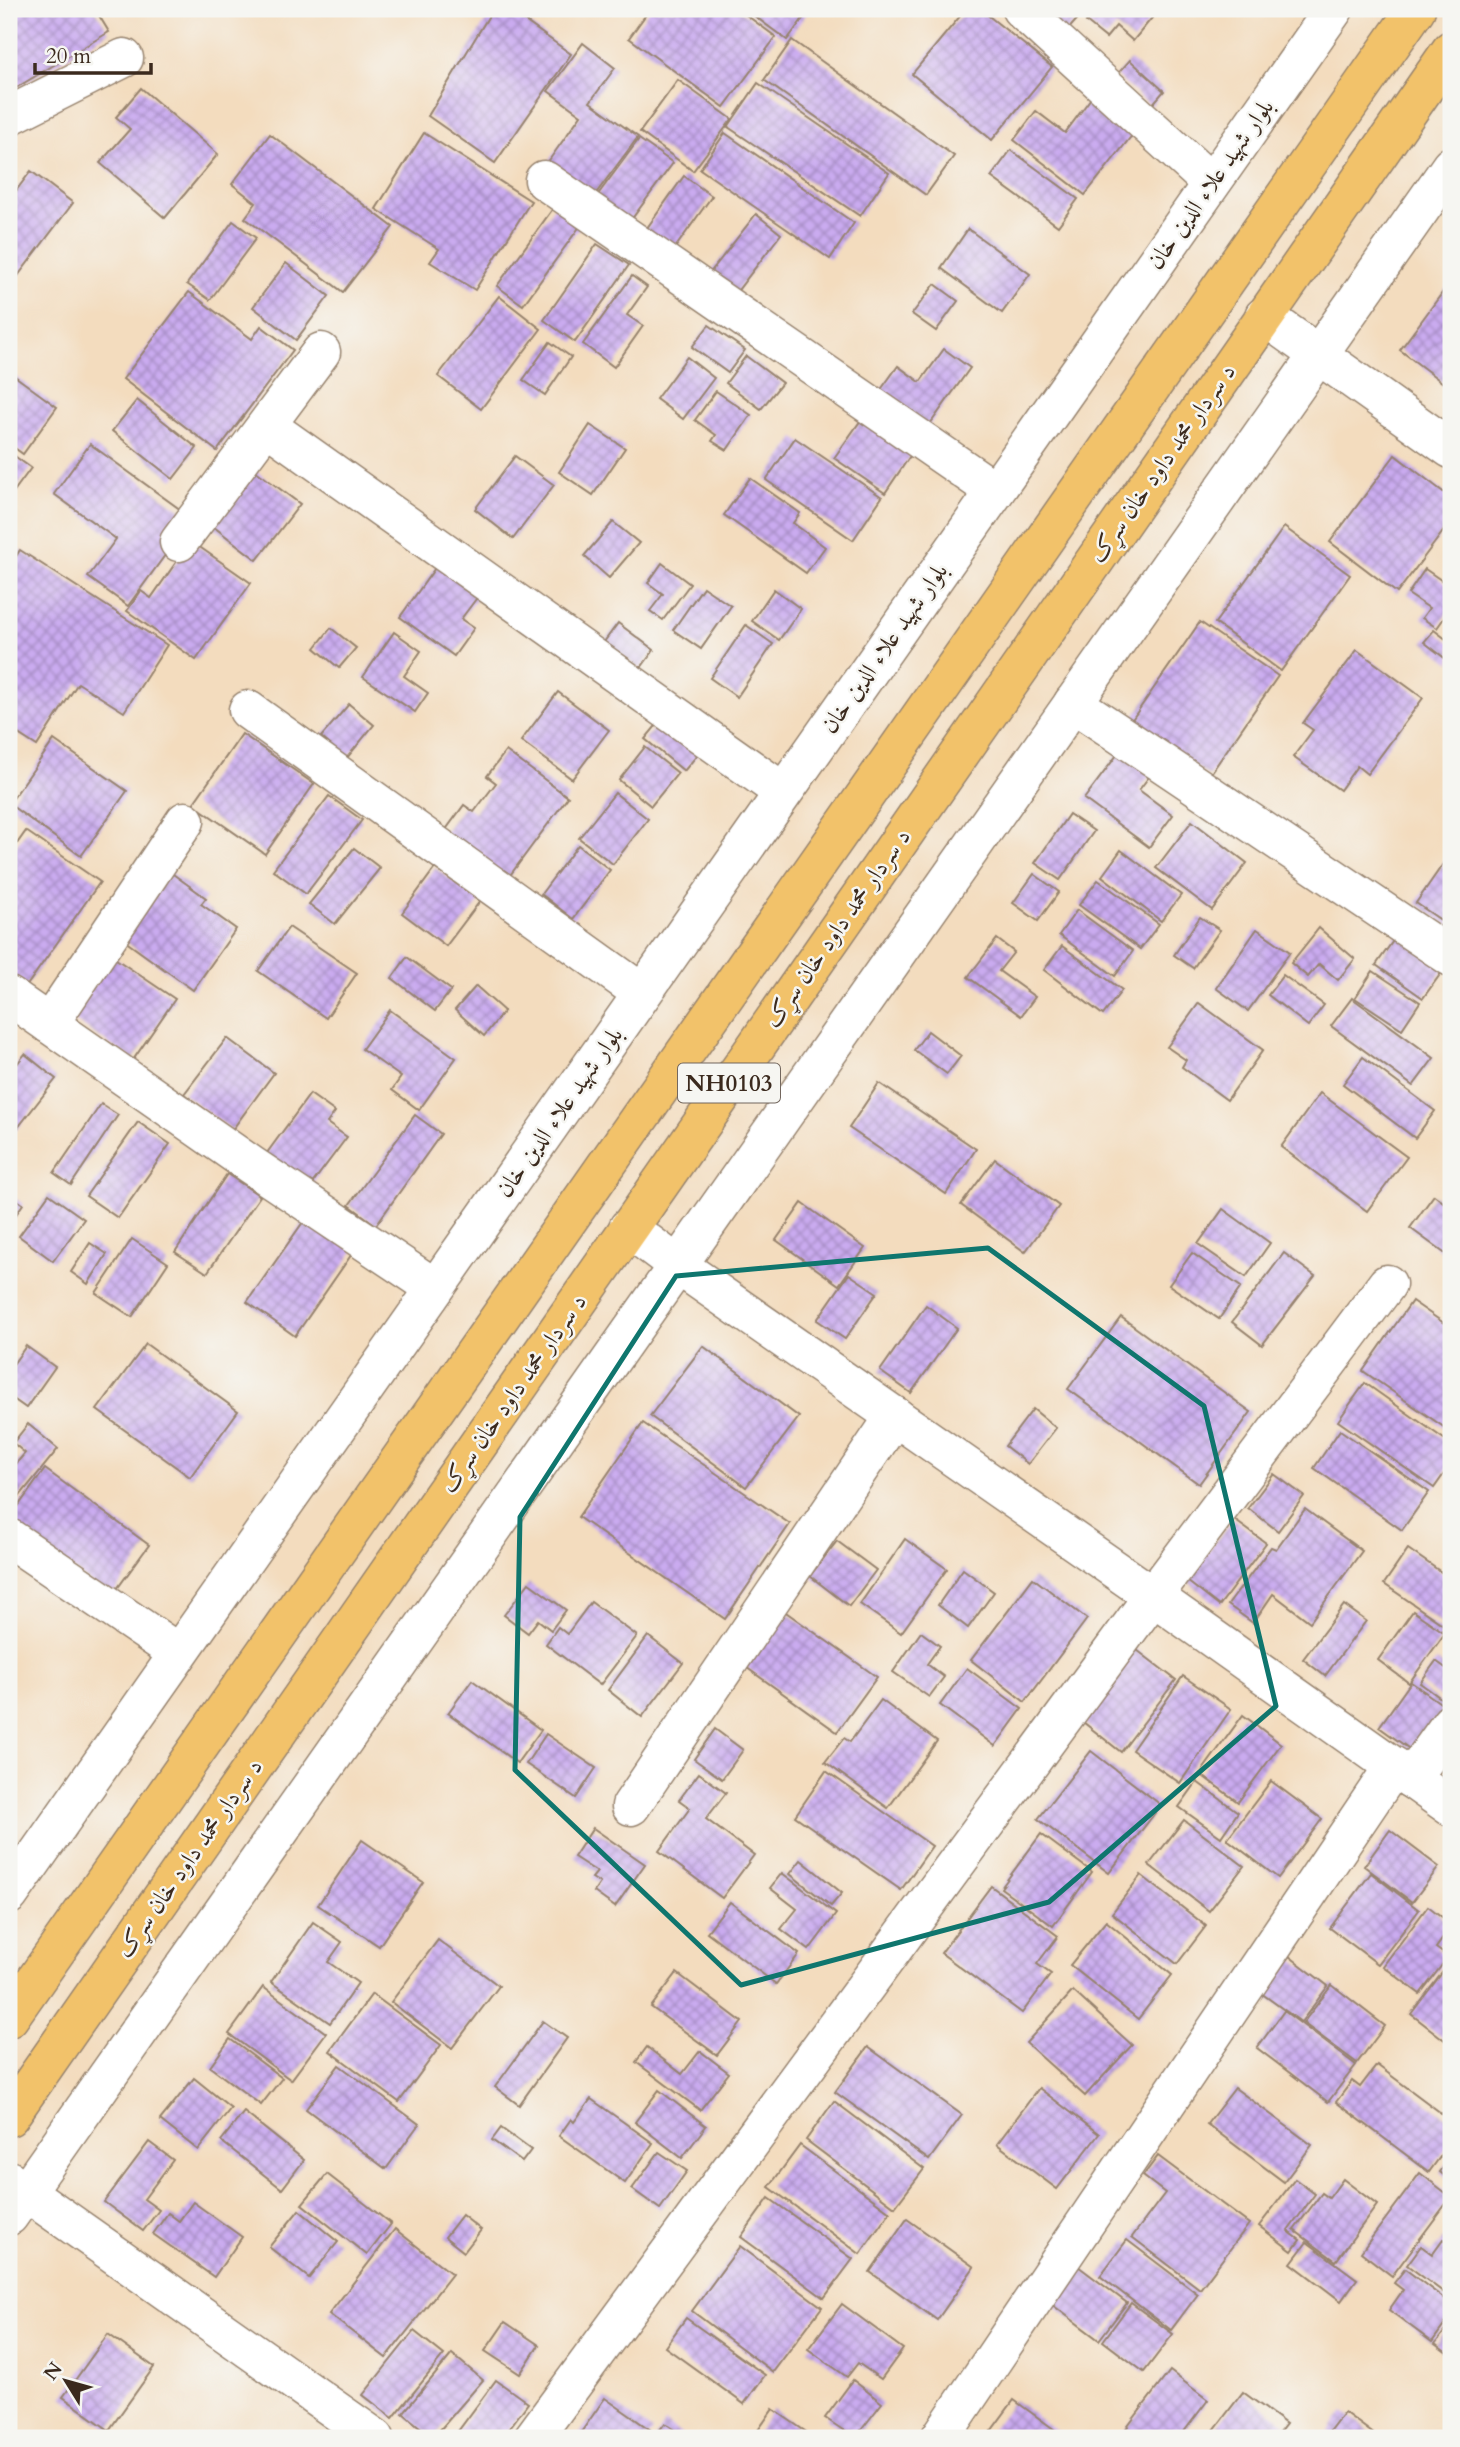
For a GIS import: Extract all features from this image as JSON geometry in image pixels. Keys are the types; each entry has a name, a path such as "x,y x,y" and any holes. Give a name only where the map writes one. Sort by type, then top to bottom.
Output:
{"highway":[{"name":"NH0103","path":"9,2018 1416,9"},
{"name":"د سردار محمد داود خان سړک","path":"9,2117 1451,50"}],"street":[{"path":"1021,9 1211,183"},
{"name":"بلوار شهید علاء الدین خان","path":"436,1288 1334,9"},
{"path":"9,116 124,58"},
{"path":"375,2438 15,2196 1451,166"},
{"path":"544,180 995,491"},
{"path":"1264,316 1451,449"},
{"path":"179,542 321,352"},
{"path":"267,426 783,792"},
{"path":"1073,703 1451,957"},
{"path":"248,710 642,993"},
{"path":"49,1024 185,821"},
{"path":"9,996 251,1165 436,1288 9,1895"},
{"path":"628,1228 1451,1808"},
{"path":"533,2438 1153,1596 1387,1284"},
{"path":"631,1806 895,1416"},
{"path":"9,1538 178,1653"},
{"path":"940,2438 1403,1773 1451,1723"}],"highlighted area":[{"path":"988,1248 1204,1406 1276,1706 1049,1902 741,1985 515,1770 520,1517 676,1276"}],"building":[{"path":"9,9 95,9 109,32 9,92"},
{"path":"493,9 508,9 571,54 495,163 428,116"},
{"path":"650,9 738,9 776,37 724,107 629,38"},
{"path":"745,9 810,9 787,40"},
{"path":"966,9 980,9 1052,67 992,140 912,74"},
{"path":"1038,9 1074,9 1081,15 1065,33"},
{"path":"1098,9 1150,9 1156,13 1133,41 1116,26 1106,38 1086,22"},
{"path":"792,40 954,156 926,195 764,80"},
{"path":"583,43 615,68 590,102 638,137 591,200 545,166 581,115 548,91"},
{"path":"1130,60 1164,91 1151,106 1116,76"},
{"path":"678,80 732,119 693,171 640,132"},
{"path":"758,83 889,173 860,216 728,127"},
{"path":"141,88 218,154 165,218 100,163 130,129 116,117"},
{"path":"1094,94 1137,129 1085,195 1014,140 1036,111 1065,133"},
{"path":"424,133 531,201 475,290 430,262 439,249 376,209"},
{"path":"725,133 854,223 830,259 700,169"},
{"path":"270,134 393,227 343,292 245,218 256,203 232,184"},
{"path":"639,139 673,163 628,224 594,200"},
{"path":"1011,150 1078,199 1058,226 991,177"},
{"path":"31,171 73,203 11,285 9,200"},
{"path":"684,176 712,196 670,255 642,235"},
{"path":"557,203 583,222 523,305 497,286"},
{"path":"756,214 781,234 735,294 709,274"},
{"path":"233,221 256,238 210,300 187,284"},
{"path":"968,229 1030,274 1002,313 941,268"},
{"path":"597,244 629,265 575,342 544,320"},
{"path":"286,263 329,296 296,340 253,307"},
{"path":"632,276 647,287 627,315 643,326 614,367 583,344"},
{"path":"1451,281 1451,389 1400,350"},
{"path":"935,284 958,301 936,331 912,314"},
{"path":"189,292 252,339 261,326 293,350 217,451 123,379"},
{"path":"499,296 541,329 481,409 438,376"},
{"path":"709,325 745,350 728,373 692,347"},
{"path":"550,342 571,357 545,395 523,380"},
{"path":"944,349 970,368 925,431 877,395 898,366 920,382"},
{"path":"746,356 782,383 761,409 726,383"},
{"path":"687,357 714,378 683,419 656,399"},
{"path":"12,374 57,407 23,454 9,444 9,377"},
{"path":"716,391 751,415 727,450 712,441 716,435 695,420"},
{"path":"137,400 197,448 173,479 112,431"},
{"path":"866,413 916,447 885,493 834,458"},
{"path":"590,425 625,448 593,495 559,472"},
{"path":"795,438 882,497 853,540 766,480"},
{"path":"90,444 192,518 128,606 88,577 116,539 54,494"},
{"path":"9,452 31,468 9,498"},
{"path":"1395,455 1451,498 1451,521 1397,593 1330,542"},
{"path":"515,456 554,485 513,539 475,509"},
{"path":"244,462 300,504 257,560 201,517"},
{"path":"750,478 800,513 793,523 825,547 806,573 724,515"},
{"path":"613,522 639,543 609,578 584,556"},
{"path":"1284,527 1350,575 1281,671 1215,623"},
{"path":"191,541 251,583 196,660 127,611 141,591 151,598"},
{"path":"20,550 167,645 124,712 78,683 37,746 9,728 9,567"},
{"path":"440,561 482,591 461,619 474,628 454,656 400,617"},
{"path":"662,563 690,584 663,620 650,611 663,594 648,583"},
{"path":"1425,569 1451,587 1451,608 1437,628 1422,618 1429,608 1408,594"},
{"path":"703,587 731,606 701,649 673,630"},
{"path":"774,589 801,609 779,640 752,621"},
{"path":"1200,622 1278,676 1209,776 1131,721"},
{"path":"618,623 654,650 640,669 604,642"},
{"path":"746,625 773,644 737,697 710,678"},
{"path":"331,628 356,648 339,668 315,648"},
{"path":"1434,630 1451,643 1451,663 1424,642"},
{"path":"394,632 421,651 404,676 428,693 415,712 363,677"},
{"path":"1357,650 1423,698 1367,774 1357,766 1340,790 1293,757 1313,730 1303,723"},
{"path":"558,692 609,730 572,779 521,741"},
{"path":"349,704 374,725 346,759 321,737"},
{"path":"665,715 704,747 684,771 645,739"},
{"path":"242,734 314,784 265,854 193,804"},
{"path":"54,740 127,791 81,856 9,804"},
{"path":"645,747 678,773 651,806 619,780"},
{"path":"506,751 568,797 505,882 442,835 464,805 474,812 496,783 487,776"},
{"path":"1120,751 1151,774 1139,790 1173,815 1149,847 1084,799"},
{"path":"615,793 648,819 613,864 579,838"},
{"path":"329,796 362,820 306,894 273,870"},
{"path":"1069,814 1094,831 1060,880 1035,863"},
{"path":"1192,821 1247,863 1212,910 1156,868"},
{"path":"26,831 100,882 23,991 9,981 9,855"},
{"path":"578,845 610,870 573,919 541,894"},
{"path":"354,848 380,868 335,924 309,904"},
{"path":"1121,850 1181,895 1161,921 1102,876"},
{"path":"1450,854 1451,856 1451,927 1416,903"},
{"path":"435,868 480,901 446,946 402,913"},
{"path":"166,869 206,898 201,904 236,929 193,990 118,936"},
{"path":"1034,874 1059,892 1038,921 1013,903"},
{"path":"1098,880 1159,924 1140,949 1079,905"},
{"path":"1077,910 1133,951 1115,976 1059,935"},
{"path":"1200,917 1220,930 1193,968 1174,955"},
{"path":"289,927 357,973 326,1018 258,971"},
{"path":"1319,928 1355,959 1338,980 1319,964 1308,977 1291,963"},
{"path":"1257,929 1290,952 1248,1011 1216,988"},
{"path":"1400,931 1447,965 1423,998 1376,965"},
{"path":"997,939 1014,952 999,971 1035,997 1021,1016 968,977"},
{"path":"1062,946 1122,990 1103,1015 1044,970"},
{"path":"113,957 175,999 133,1060 71,1018"},
{"path":"407,957 451,990 435,1011 392,978"},
{"path":"1373,971 1420,1002 1402,1029 1355,998"},
{"path":"1283,975 1324,1005 1308,1026 1268,995"},
{"path":"476,986 504,1011 484,1036 455,1010"},
{"path":"1352,998 1434,1058 1413,1086 1331,1026"},
{"path":"1199,1003 1263,1050 1227,1100 1182,1067 1186,1060 1167,1047"},
{"path":"390,1010 456,1058 419,1110 392,1090 401,1077 362,1049"},
{"path":"928,1031 961,1056 947,1074 914,1050"},
{"path":"227,1038 274,1073 232,1130 184,1094"},
{"path":"25,1054 56,1079 9,1139 9,1074"},
{"path":"1363,1057 1435,1111 1415,1138 1343,1084"},
{"path":"879,1083 976,1149 946,1194 849,1128"},
{"path":"1320,1093 1407,1157 1367,1211 1281,1147"},
{"path":"310,1094 335,1112 327,1123 347,1137 308,1189 264,1157"},
{"path":"101,1104 118,1115 71,1185 54,1173"},
{"path":"415,1115 441,1134 376,1225 349,1205"},
{"path":"138,1122 170,1144 118,1218 86,1196"},
{"path":"995,1159 1059,1206 1025,1252 961,1205"},
{"path":"227,1174 260,1196 207,1273 175,1252"},
{"path":"9,1194 23,1204 9,1225"},
{"path":"49,1194 84,1219 53,1261 19,1236"},
{"path":"1434,1195 1451,1208 1451,1258 1410,1228"},
{"path":"802,1203 865,1248 839,1285 776,1240"},
{"path":"1223,1209 1270,1243 1246,1277 1198,1244"},
{"path":"308,1215 356,1248 295,1336 247,1302"},
{"path":"132,1239 168,1263 132,1317 96,1293"},
{"path":"90,1243 107,1254 88,1284 71,1272"},
{"path":"1192,1253 1241,1287 1219,1319 1169,1285"},
{"path":"1284,1253 1315,1276 1262,1345 1232,1322"},
{"path":"849,1274 877,1293 845,1339 817,1320"},
{"path":"1412,1301 1451,1328 1451,1432 1363,1371"},
{"path":"926,1305 957,1328 911,1393 880,1371"},
{"path":"1121,1317 1251,1412 1199,1484 1068,1389"},
{"path":"146,1344 238,1411 190,1477 97,1410"},
{"path":"26,1346 55,1367 26,1408 9,1396 9,1370"},
{"path":"703,1346 799,1417 746,1487 650,1416"},
{"path":"1365,1383 1451,1444 1451,1464 1434,1488 1338,1421"},
{"path":"1033,1409 1056,1428 1028,1464 1005,1446"},
{"path":"643,1423 790,1524 725,1619 578,1517"},
{"path":"28,1424 58,1449 19,1497 9,1488 9,1472 25,1453 13,1443"},
{"path":"1340,1430 1429,1492 1402,1530 1314,1468"},
{"path":"45,1469 149,1545 111,1597 9,1523 9,1519"},
{"path":"1274,1474 1304,1496 1278,1531 1248,1508"},
{"path":"1305,1509 1362,1551 1310,1622 1273,1594 1253,1623 1228,1605 1271,1547 1276,1549"},
{"path":"1233,1519 1266,1543 1219,1606 1187,1581"},
{"path":"905,1539 947,1569 901,1633 860,1604"},
{"path":"837,1541 876,1570 849,1606 810,1576"},
{"path":"1408,1549 1451,1579 1451,1630 1384,1584"},
{"path":"963,1569 994,1592 968,1628 938,1605"},
{"path":"1033,1578 1087,1619 1025,1702 971,1660"},
{"path":"529,1583 566,1610 551,1630 538,1620 528,1633 504,1615"},
{"path":"591,1602 637,1636 600,1685 546,1644 558,1627 567,1634"},
{"path":"1344,1605 1366,1621 1325,1676 1303,1659"},
{"path":"783,1610 877,1677 837,1732 743,1665"},
{"path":"1413,1611 1445,1633 1409,1683 1378,1660"},
{"path":"921,1632 940,1646 927,1664 944,1677 929,1697 893,1672"},
{"path":"648,1636 683,1663 642,1717 608,1690"},
{"path":"1133,1647 1176,1680 1121,1752 1078,1718"},
{"path":"1436,1661 1451,1672 1449,1704 1420,1683"},
{"path":"967,1668 1022,1709 995,1746 940,1705"},
{"path":"1183,1676 1231,1709 1180,1783 1132,1750"},
{"path":"472,1680 541,1730 517,1763 448,1713"},
{"path":"1411,1682 1450,1710 1418,1755 1379,1727"},
{"path":"881,1700 937,1741 888,1808 825,1762 844,1738 850,1742"},
{"path":"1243,1715 1281,1744 1238,1802 1200,1774"},
{"path":"715,1729 743,1750 722,1779 694,1759"},
{"path":"546,1734 596,1768 576,1798 526,1764"},
{"path":"1091,1751 1161,1805 1109,1873 1038,1819"},
{"path":"826,1771 932,1846 901,1890 795,1816"},
{"path":"699,1773 726,1793 706,1819 754,1855 722,1898 659,1851 690,1808 679,1800"},
{"path":"1271,1781 1322,1819 1278,1878 1227,1839"},
{"path":"1197,1782 1238,1812 1221,1837 1179,1807"},
{"path":"1184,1820 1244,1866 1209,1911 1149,1865"},
{"path":"593,1828 645,1864 615,1907 594,1892 600,1883 592,1878 597,1872 574,1857"},
{"path":"1390,1830 1439,1867 1412,1902 1364,1866"},
{"path":"1041,1834 1092,1872 1053,1926 1001,1888"},
{"path":"362,1840 423,1882 379,1946 318,1905"},
{"path":"801,1860 842,1893 831,1906 790,1874"},
{"path":"782,1873 836,1914 809,1950 781,1929 797,1909 770,1888"},
{"path":"1371,1873 1419,1910 1378,1964 1330,1928"},
{"path":"1141,1875 1206,1926 1177,1964 1112,1913"},
{"path":"991,1886 1058,1936 1037,1964 1051,1974 1022,2013 941,1953"},
{"path":"730,1902 799,1954 776,1984 707,1932"},
{"path":"1428,1906 1451,1924 1451,1927 1436,1948 1448,1957 1420,1994 1383,1966"},
{"path":"1106,1921 1172,1975 1138,2019 1070,1965"},
{"path":"313,1922 342,1942 328,1962 358,1983 330,2023 271,1982"},
{"path":"438,1940 499,1986 452,2048 391,2002"},
{"path":"1289,1956 1328,1986 1301,2022 1261,1993"},
{"path":"1451,1961 1451,2045 1411,2014"},
{"path":"677,1973 742,2022 717,2055 651,2007"},
{"path":"1332,1985 1385,2026 1357,2063 1303,2023"},
{"path":"263,1987 326,2033 291,2080 229,2034"},
{"path":"1073,1991 1132,2045 1085,2096 1026,2043"},
{"path":"372,1994 441,2045 399,2102 330,2051"},
{"path":"1284,2011 1356,2065 1328,2102 1257,2048"},
{"path":"543,2021 567,2038 519,2105 495,2087"},
{"path":"230,2039 282,2078 261,2105 210,2067"},
{"path":"647,2047 682,2074 700,2051 729,2073 700,2110 636,2062"},
{"path":"868,2047 962,2115 929,2160 835,2092"},
{"path":"339,2065 419,2124 386,2169 306,2109"},
{"path":"1377,2065 1449,2119 1445,2125 1451,2130 1451,2142 1429,2172 1336,2102 1352,2081 1360,2087"},
{"path":"194,2078 231,2108 198,2150 160,2120"},
{"path":"1039,2088 1099,2134 1057,2189 997,2144"},
{"path":"1235,2088 1312,2145 1284,2182 1207,2124"},
{"path":"659,2090 706,2126 682,2158 635,2122"},
{"path":"591,2099 653,2143 625,2183 559,2136 571,2119 574,2122"},
{"path":"834,2101 924,2169 895,2207 806,2140"},
{"path":"244,2112 304,2160 282,2189 221,2141"},
{"path":"501,2128 531,2150 522,2162 492,2140"},
{"path":"149,2142 173,2160 144,2199 159,2210 143,2231 104,2202"},
{"path":"800,2145 890,2212 860,2254 769,2187"},
{"path":"659,2152 687,2171 660,2209 632,2189"},
{"path":"1158,2156 1249,2224 1200,2289 1132,2237 1165,2193 1143,2176"},
{"path":"1451,2157 1451,2181 1440,2172"},
{"path":"1420,2173 1451,2197 1392,2276 1361,2252"},
{"path":"327,2174 391,2224 367,2255 302,2204"},
{"path":"1295,2179 1315,2194 1288,2231 1300,2240 1292,2251 1259,2226"},
{"path":"1343,2179 1377,2205 1336,2261 1294,2230 1322,2193 1329,2198"},
{"path":"769,2198 853,2259 824,2298 741,2237"},
{"path":"193,2202 242,2237 214,2277 153,2234 168,2213 179,2221"},
{"path":"299,2210 338,2242 309,2278 269,2247"},
{"path":"462,2215 481,2230 464,2252 445,2237"},
{"path":"907,2219 974,2267 937,2320 870,2272"},
{"path":"395,2229 452,2274 386,2358 329,2314"},
{"path":"1443,2239 1451,2245 1451,2298 1407,2265 1421,2246 1432,2254"},
{"path":"1127,2240 1198,2294 1171,2330 1100,2276"},
{"path":"1307,2242 1357,2279 1341,2301 1291,2263"},
{"path":"740,2246 822,2307 773,2372 692,2311"},
{"path":"1070,2260 1127,2303 1099,2340 1042,2297"},
{"path":"1405,2269 1451,2304 1451,2316 1432,2342 1389,2310 1403,2290 1394,2283"},
{"path":"1131,2303 1173,2334 1144,2372 1103,2341"},
{"path":"842,2304 903,2349 881,2379 858,2363 847,2377 808,2349"},
{"path":"686,2318 765,2375 744,2404 665,2347"},
{"path":"505,2322 539,2345 520,2374 485,2351"},
{"path":"1451,2323 1451,2356 1435,2344"},
{"path":"414,2331 444,2355 393,2418 363,2395"},
{"path":"108,2334 154,2367 109,2430 63,2397"},
{"path":"452,2354 483,2380 433,2438 403,2413"},
{"path":"1170,2371 1208,2400 1183,2433 1190,2438 1128,2438 1122,2434"},
{"path":"496,2380 528,2403 502,2438 453,2438"},
{"path":"853,2380 882,2403 855,2438 825,2418"},
{"path":"1243,2392 1286,2424 1275,2438 1208,2438"},
{"path":"605,2398 652,2431 646,2438 577,2438"},
{"path":"1014,2400 1066,2438 986,2438"},
{"path":"773,2409 815,2438 754,2436"},
{"path":"1344,2412 1379,2438 1324,2438"},
{"path":"665,2423 687,2438 654,2438"}]}
